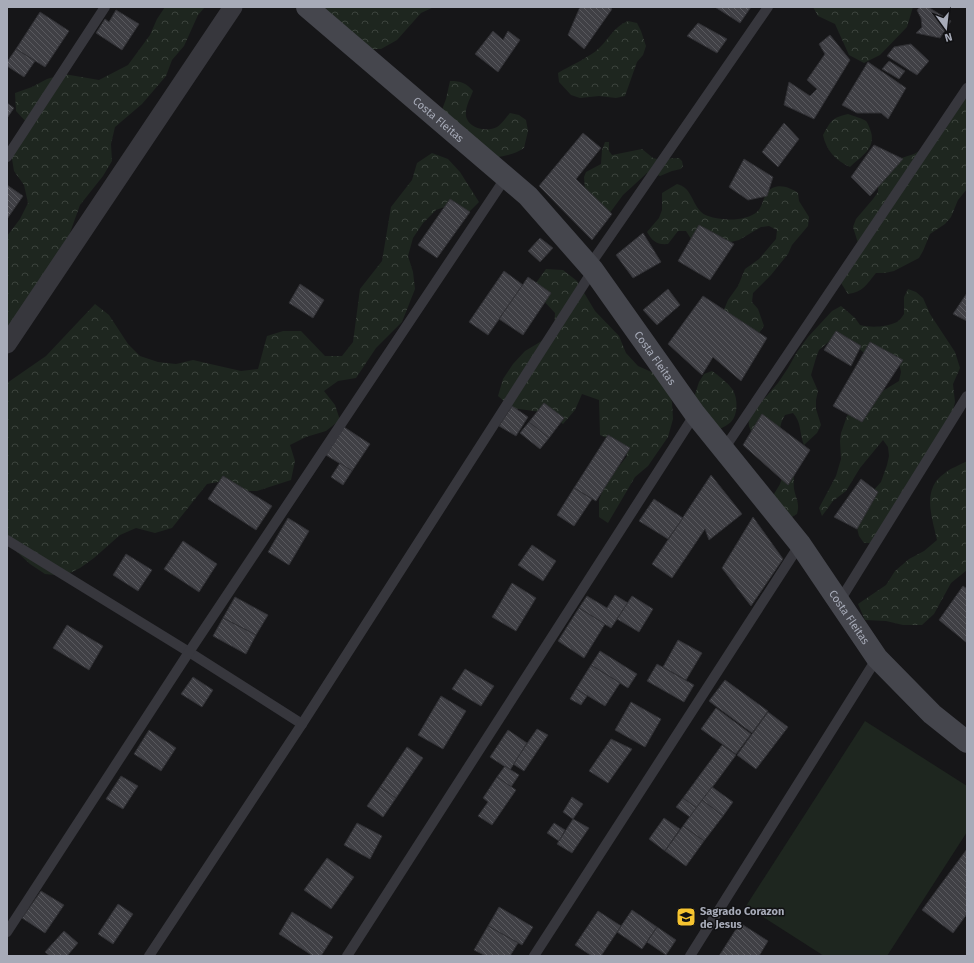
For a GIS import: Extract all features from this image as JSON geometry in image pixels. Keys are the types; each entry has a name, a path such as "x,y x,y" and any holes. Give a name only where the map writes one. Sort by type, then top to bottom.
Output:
{"main road":[{"name":"Costa Fleitas","path":"307,7 528,196 592,268 695,414 800,544 878,658 932,714 967,742"}],"street":[{"path":"7,344 233,7"}],"lane":[{"path":"7,157 105,7"},
{"path":"149,956 302,724 592,268 768,7"},
{"path":"724,449 967,88"},
{"path":"7,932 189,652 506,177"},
{"path":"839,602 967,396"},
{"path":"347,956 695,414"},
{"path":"7,540 189,652 302,724"},
{"path":"534,956 800,544"},
{"path":"690,956 878,658"}],"green space":[{"path":"165,7 205,7 198,15 184,46 172,60 166,76 142,104 115,127 111,144 112,161 103,176 80,205 62,255 7,348 7,236 20,219 28,203 24,185 14,171 11,153 28,124 16,111 15,93 32,87 47,79 64,74 99,80 128,65 150,35 157,19"},
{"path":"324,7 434,7 421,13 397,40 381,49 362,49"},
{"path":"813,7 913,7 907,27 880,55 864,63 849,55 835,24 818,16"},
{"path":"628,21 637,23 646,46 643,55 637,62 625,96 616,98 599,96 580,98 571,95 559,82 558,73 596,51 614,30"},
{"path":"450,81 463,83 473,91 467,105 466,112 467,119 472,125 480,129 493,129 497,127 510,113 519,115 526,120 528,131 524,148 520,151 500,157 484,159 442,115"},
{"path":"967,82 967,189 958,200 951,217 945,224 930,234 919,258 894,271 876,273 861,289 848,294 841,283 858,243 853,227 856,219 878,192 878,174 889,162 914,154 921,150 959,101"},
{"path":"848,114 866,121 872,138 866,152 850,167 840,162 832,154 824,140 823,135 832,121 838,117"},
{"path":"605,142 609,142 609,151 612,155 642,149 653,158 657,159 679,158 682,161 683,166 681,169 660,176 647,173 623,195 609,214 585,190 584,177 586,172 601,164 602,150"},
{"path":"432,153 448,159 460,172 479,202 466,215 453,204 436,210 423,223 413,238 408,256 413,272 415,289 402,322 376,348 356,378 338,381 324,391 335,405 340,420 326,431 306,437 290,445 295,461 291,480 257,491 239,491 224,481 207,484 172,528 155,533 136,528 120,535 94,558 80,568 64,576 45,574 30,564 17,552 7,537 7,383 46,356 95,304 109,315 128,344 140,356 158,362 176,364 193,360 241,371 258,369 267,336 283,331 301,331 325,356 342,356 353,342 360,289 382,261 391,207 412,180 417,163"},
{"path":"677,184 688,191 697,207 704,214 714,218 727,220 741,219 753,215 758,211 766,194 773,188 781,186 786,187 798,193 799,201 809,217 808,226 792,245 788,254 771,275 753,293 752,302 758,309 764,326 759,333 743,338 721,317 728,300 738,286 745,269 759,259 776,239 777,230 769,226 761,227 739,240 723,244 697,245 686,231 678,231 668,244 658,243 651,238 647,232 659,218 662,210 662,193"},
{"path":"546,269 563,270 577,281 595,311 619,336 626,353 638,366 654,373 666,386 672,402 673,419 668,437 648,466 635,477 608,523 599,517 599,500 605,484 627,456 616,442 600,435 599,400 582,394 575,410 563,424 548,413 512,408 498,396 503,379 513,364 525,351 554,331 555,313 542,299 536,283"},
{"path":"908,289 916,292 923,298 930,314 955,352 960,368 953,384 955,402 951,419 872,543 864,543 859,536 857,528 863,502 881,482 887,465 889,456 888,447 883,440 860,468 846,491 833,501 822,516 819,508 836,476 841,459 841,433 847,416 853,409 899,381 901,372 899,363 869,356 859,349 855,343 832,339 819,350 811,375 818,391 816,409 821,425 817,433 804,445 798,421 793,413 785,415 780,428 782,440 796,463 794,489 798,507 797,514 786,520 771,499 780,484 783,475 752,434 748,417 778,383 808,337 832,311 841,306 855,318 860,325 874,327 889,325 897,322 904,314 904,297"},
{"path":"712,371 733,390 735,394 735,415 730,423 720,429 691,407 699,382 704,374"},
{"path":"967,461 967,570 951,583 934,614 922,625 903,625 886,621 865,620 858,604 886,585 895,571 909,559 924,551 937,540 930,504 933,487 945,473"},
{"path":"865,721 967,786 967,832 887,956 824,956 746,906"}],"building":[{"path":"580,7 609,7 612,9 584,49 568,35"},
{"path":"715,7 751,7 740,23"},
{"path":"920,7 928,7 951,21 940,38 916,33 922,27 921,18 917,10"},
{"path":"116,10 139,24 122,50 96,33 105,19 109,22"},
{"path":"40,12 69,31 45,67 16,49"},
{"path":"698,23 727,39 717,53 687,36"},
{"path":"493,31 503,40 508,31 520,40 498,72 475,54"},
{"path":"830,35 850,60 814,119 784,105 789,82 810,96 817,89 807,80 825,54 819,44"},
{"path":"911,44 929,61 917,75 887,56 894,47"},
{"path":"16,49 35,61 24,77 7,66 7,62"},
{"path":"889,61 905,71 899,79 882,69"},
{"path":"868,62 906,88 888,119 881,113 857,113 842,105"},
{"path":"7,103 14,108 7,118"},
{"path":"784,123 799,139 778,167 762,152"},
{"path":"583,133 601,148 576,179 612,214 592,240 539,186"},
{"path":"874,145 903,159 870,196 851,177"},
{"path":"744,159 773,177 767,196 748,200 729,187"},
{"path":"7,185 23,196 7,219"},
{"path":"450,199 470,212 437,258 418,245"},
{"path":"699,225 734,244 710,280 678,261"},
{"path":"643,233 661,262 633,278 616,255"},
{"path":"540,238 553,248 540,262 528,251"},
{"path":"504,271 523,285 488,335 469,322"},
{"path":"528,277 551,293 523,335 499,319"},
{"path":"300,284 324,300 313,318 289,303"},
{"path":"668,289 680,305 657,325 643,310"},
{"path":"967,293 967,321 953,314"},
{"path":"703,296 767,338 741,381 713,357 702,375 668,344"},
{"path":"836,331 861,346 851,366 824,350"},
{"path":"870,342 903,360 862,422 833,406"},
{"path":"544,403 564,418 549,438 529,422"},
{"path":"512,406 528,417 516,436 499,426"},
{"path":"762,414 810,450 788,485 743,445"},
{"path":"529,422 549,438 540,449 520,433"},
{"path":"344,427 370,444 352,471 326,455"},
{"path":"608,435 630,448 596,501 574,488"},
{"path":"340,463 352,471 343,485 331,477"},
{"path":"711,475 742,514 709,540 705,529 672,578 652,564"},
{"path":"223,476 272,506 256,530 208,499"},
{"path":"861,479 878,492 857,529 834,517"},
{"path":"574,488 592,499 574,526 557,515"},
{"path":"654,499 683,518 668,539 639,521"},
{"path":"753,517 783,559 751,606 722,568"},
{"path":"288,518 309,531 289,565 268,552"},
{"path":"183,541 217,564 199,592 164,569"},
{"path":"532,545 556,561 543,581 518,565"},
{"path":"126,554 152,570 138,591 113,575"},
{"path":"512,583 536,598 516,631 492,617"},
{"path":"963,586 967,589 967,643 939,620"},
{"path":"615,595 628,603 611,628 579,608 587,596 607,608"},
{"path":"632,596 653,609 639,632 617,619"},
{"path":"235,597 268,615 256,635 223,618"},
{"path":"579,608 605,624 584,658 558,641"},
{"path":"223,618 256,635 246,654 213,636"},
{"path":"67,625 103,646 89,670 53,648"},
{"path":"678,640 702,653 686,680 663,667"},
{"path":"600,651 637,674 628,688 591,665"},
{"path":"657,664 694,685 684,702 647,681"},
{"path":"591,665 620,683 605,706 576,689"},
{"path":"465,669 494,686 481,706 452,689"},
{"path":"193,677 213,690 202,707 181,694"},
{"path":"725,680 768,711 752,733 709,701"},
{"path":"576,689 587,696 581,705 570,699"},
{"path":"441,696 466,711 443,749 418,735"},
{"path":"631,702 661,719 645,747 615,730"},
{"path":"716,708 751,734 736,754 701,729"},
{"path":"768,712 788,727 756,769 737,755"},
{"path":"537,729 548,735 524,771 513,764"},
{"path":"149,730 176,748 161,771 134,754"},
{"path":"508,730 527,743 510,770 490,757"},
{"path":"611,739 632,749 608,783 589,771"},
{"path":"722,745 736,755 697,808 683,798"},
{"path":"407,747 423,758 396,798 380,787"},
{"path":"505,766 519,775 511,787 497,777"},
{"path":"121,776 138,786 123,809 106,799"},
{"path":"497,777 516,790 492,825 478,816 488,802 483,798"},
{"path":"380,787 396,798 383,817 367,806"},
{"path":"712,787 733,802 723,816 702,800"},
{"path":"572,797 583,804 573,819 563,812"},
{"path":"683,798 697,808 690,817 676,807"},
{"path":"702,800 723,816 704,841 683,826"},
{"path":"664,818 680,829 665,851 649,839"},
{"path":"573,819 589,828 572,853 557,844"},
{"path":"357,823 382,836 370,859 344,845"},
{"path":"554,823 565,830 559,841 547,833"},
{"path":"683,826 704,841 686,866 665,851"},
{"path":"967,849 967,914 953,933 922,910"},
{"path":"327,858 354,877 331,909 304,890"},
{"path":"41,891 64,905 45,933 22,918"},
{"path":"118,904 133,914 113,944 98,934"},
{"path":"499,907 533,927 522,945 488,926"},
{"path":"632,910 657,927 642,949 617,932"},
{"path":"598,911 621,926 601,956 592,956 575,945"},
{"path":"292,912 333,937 321,956 313,956 279,934"},
{"path":"740,923 768,941 759,956 719,956"},
{"path":"488,926 518,943 510,956 486,956 474,950"},
{"path":"657,927 676,940 666,955 647,942"},
{"path":"64,931 78,943 67,956 50,956 45,952"}],"place":[{"name":"Sagrado Corazon de Jesus","path":"686,917"}]}
